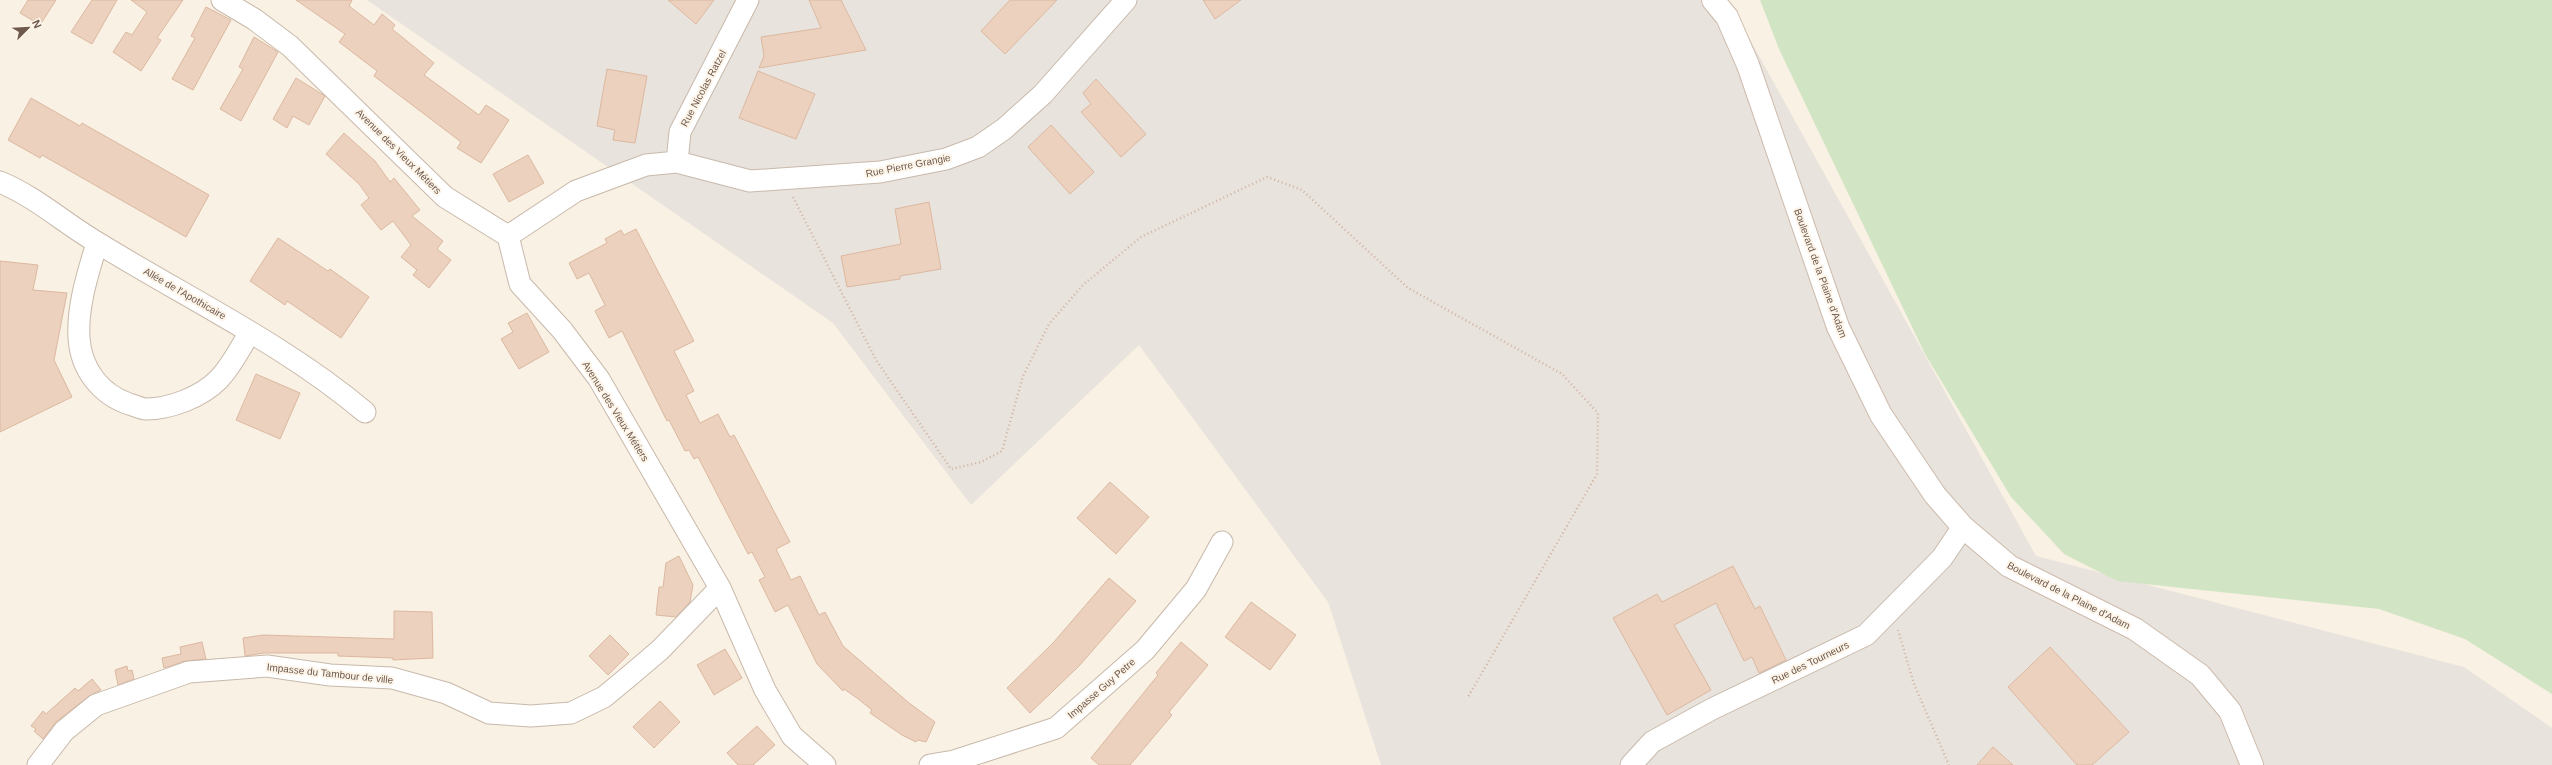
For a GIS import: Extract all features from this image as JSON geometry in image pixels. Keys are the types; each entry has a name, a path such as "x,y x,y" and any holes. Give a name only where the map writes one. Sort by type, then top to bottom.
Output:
{"street":[{"name":"Avenue des Vieux Métiers","path":"222,0 254,19 290,46 445,197 508,236 520,284 562,330 598,379 720,588 773,703 792,736 825,765"},
{"name":"Rue Nicolas Ratzel","path":"677,162 680,132 748,0"},
{"name":"Rue Pierre Grangie","path":"677,162 750,181 880,172 946,159 978,147 1004,129 1043,94 1126,0"},
{"name":"Boulevard de la Plaine d'Adam","path":"1713,0 1727,17 1748,65 1838,326 1881,415 1935,495 1963,527 2009,566 2135,630 2200,675 2230,711 2252,765"},
{"path":"508,236 576,190 646,165 677,162"},
{"name":"Allée de l'Apothicaire","path":"0,182 23,191 97,243 250,332 335,387 365,412"},
{"path":"97,243 80,307 79,339 85,366 98,386 119,400 145,409 167,407 190,398 218,380 250,332"},
{"name":"Rue des Tourneurs","path":"1631,765 1652,742 1659,738 1712,709 1866,635 1942,558 1963,527"},
{"name":"Impasse Guy Petre","path":"930,765 954,761 1056,728 1145,650 1196,588 1222,542"},
{"name":"Impasse du Tambour de ville","path":"38,765 64,731 96,705 196,672 267,666 330,675 392,678 446,693 489,713 531,716 571,713 604,697 628,678 660,650 720,588"}],"path":[{"path":"784,179 876,360 951,469 981,462 1002,450 1011,415 1030,363 1049,324 1083,285 1141,237 1267,177 1302,190 1408,288 1562,374 1598,413 1596,474 1468,697"},
{"path":"1891,609 1914,684 1948,765"}],"shaded area":[{"path":"367,0 1728,0 2036,556 2464,667 2552,728 2552,765 1381,765 1328,602 1139,345 971,505 833,323"}],"green space":[{"path":"1760,0 2552,0 2552,694 2465,639 2379,609 2117,581 2064,554 2011,497 1925,354 1779,49"}],"building":[{"path":"28,0 56,0 40,25 20,13"},
{"path":"92,0 117,0 92,44 71,32"},
{"path":"131,0 183,0 157,38 161,40 141,71 113,52 126,32 132,35 147,12"},
{"path":"296,0 352,0 349,6 374,25 382,14 395,25 392,29 434,63 424,75 479,115 486,105 509,120 481,163 457,148 461,142 374,76 377,71 339,42 345,34"},
{"path":"668,0 714,0 696,24"},
{"path":"809,0 841,0 866,50 759,68 764,56 761,37 821,28"},
{"path":"1010,0 1057,0 1005,54 981,31"},
{"path":"1203,0 1241,0 1215,19"},
{"path":"206,7 231,20 193,90 172,79 195,38 191,36"},
{"path":"254,37 278,52 241,121 220,109 243,69 239,67"},
{"path":"607,69 647,76 635,143 613,140 615,130 597,126"},
{"path":"758,71 815,94 796,139 739,118"},
{"path":"296,78 325,96 309,125 293,116 287,128 273,119"},
{"path":"1096,79 1146,134 1121,157 1081,112 1091,104 1083,93"},
{"path":"31,98 80,126 82,123 209,195 186,237 42,155 40,158 8,140"},
{"path":"1051,125 1094,172 1070,194 1028,147"},
{"path":"344,133 375,161 390,182 394,178 420,210 412,216 443,241 437,249 451,260 429,288 413,275 417,270 401,257 411,245 393,221 381,230 361,205 369,198 359,184 326,154"},
{"path":"528,155 544,183 509,202 493,174"},
{"path":"929,202 941,269 900,276 900,279 847,287 841,256 901,244 895,209"},
{"path":"636,229 694,341 674,351 694,391 686,395 700,423 718,414 730,437 734,435 790,542 776,549 791,580 800,576 819,615 825,612 843,646 909,703 935,722 926,742 918,740 916,742 902,735 870,713 872,710 857,698 844,689 843,691 817,664 788,605 775,612 759,580 765,577 752,552 748,554 698,457 694,459 689,450 685,451 669,420 667,421 622,331 609,338 595,311 605,305 589,273 577,279 569,263 607,243 605,239 621,230 624,235"},
{"path":"278,238 328,271 330,269 369,297 341,338 287,301 285,305 250,281"},
{"path":"0,261 38,265 33,290 67,293 54,360 72,397 0,432"},
{"path":"527,313 549,352 519,369 501,339 513,332 508,323"},
{"path":"256,374 300,393 280,439 236,420"},
{"path":"1110,482 1149,517 1116,554 1077,518"},
{"path":"679,556 693,585 690,602 676,617 656,615 659,587 663,587 666,563"},
{"path":"1733,566 1755,609 1760,606 1786,660 1759,673 1752,657 1744,661 1716,603 1674,625 1711,690 1667,715 1613,618 1657,594 1662,602"},
{"path":"1109,578 1136,601 1079,666 1030,713 1007,688 1053,643"},
{"path":"1251,602 1296,635 1270,670 1225,637"},
{"path":"394,611 432,612 433,658 393,660 393,658 338,656 338,653 264,653 245,656 243,638 263,635 394,639"},
{"path":"610,635 629,654 608,675 589,656"},
{"path":"202,642 206,659 185,661 164,668 162,658 181,654 180,647"},
{"path":"1181,642 1208,665 1169,712 1172,715 1130,765 1099,765 1091,758 1158,675 1156,673"},
{"path":"2050,647 2129,732 2092,765 2077,765 2008,687"},
{"path":"725,649 742,678 714,695 697,665"},
{"path":"127,666 128,671 132,670 134,679 118,685 115,670"},
{"path":"92,679 101,690 89,696 56,722 43,739 34,731 36,729 31,726 43,711 46,714 75,688 78,691"},
{"path":"660,701 680,722 654,748 633,727"},
{"path":"757,726 775,745 753,765 738,765 727,753"},
{"path":"1993,747 2013,765 1977,765"}]}
